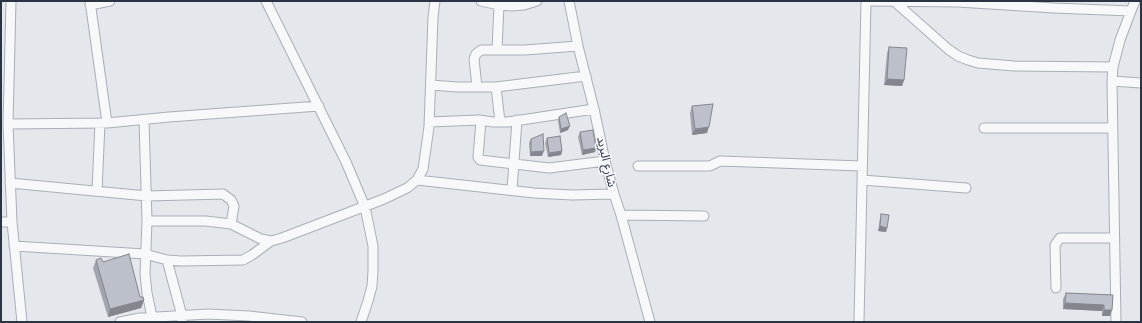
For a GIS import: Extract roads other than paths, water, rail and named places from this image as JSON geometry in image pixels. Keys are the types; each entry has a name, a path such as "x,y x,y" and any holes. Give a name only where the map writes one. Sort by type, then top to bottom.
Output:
{"street":[{"path":"11,1 5,58 5,128 14,246 22,322"},
{"path":"97,191 103,123 90,3 110,1"},
{"path":"266,1 346,162 365,207 373,246 373,271 370,294 361,322"},
{"path":"14,246 145,254 167,260 181,261 243,260 271,241 365,207 401,192 417,180 423,169 430,122 435,1"},
{"path":"482,1 498,5 524,5 537,1"},
{"name":"شارع البريد","path":"569,1 605,161 650,322"},
{"path":"859,322 866,1"},
{"path":"872,1 1055,5 1131,11"},
{"path":"1116,322 1112,81 1113,67 1120,40 1136,1"},
{"path":"895,2 948,49 958,56 978,63 1014,66 1113,67"},
{"path":"497,50 498,5"},
{"path":"477,87 474,59 481,50 565,48 578,46"},
{"path":"431,85 496,87 586,76"},
{"path":"1112,81 1141,83"},
{"path":"496,87 500,122"},
{"path":"5,128 103,123 319,106"},
{"path":"430,122 500,122 594,109"},
{"path":"144,120 148,220 145,274 152,317"},
{"path":"512,190 517,120"},
{"path":"481,121 479,159 482,161 550,168 605,161"},
{"path":"984,128 1112,128"},
{"path":"638,166 712,166 720,161 862,166"},
{"path":"417,180 534,193 572,195 614,194"},
{"path":"862,180 966,188"},
{"path":"10,183 147,196 223,194 231,200 234,206 231,224"},
{"path":"621,215 704,216"},
{"path":"148,220 206,221 231,224 261,239 271,241"},
{"path":"1,222 12,222"},
{"path":"1056,288 1055,245 1060,238 1114,238"},
{"path":"167,260 182,319"},
{"path":"120,322 152,317 182,319 208,314 302,322"}]}
